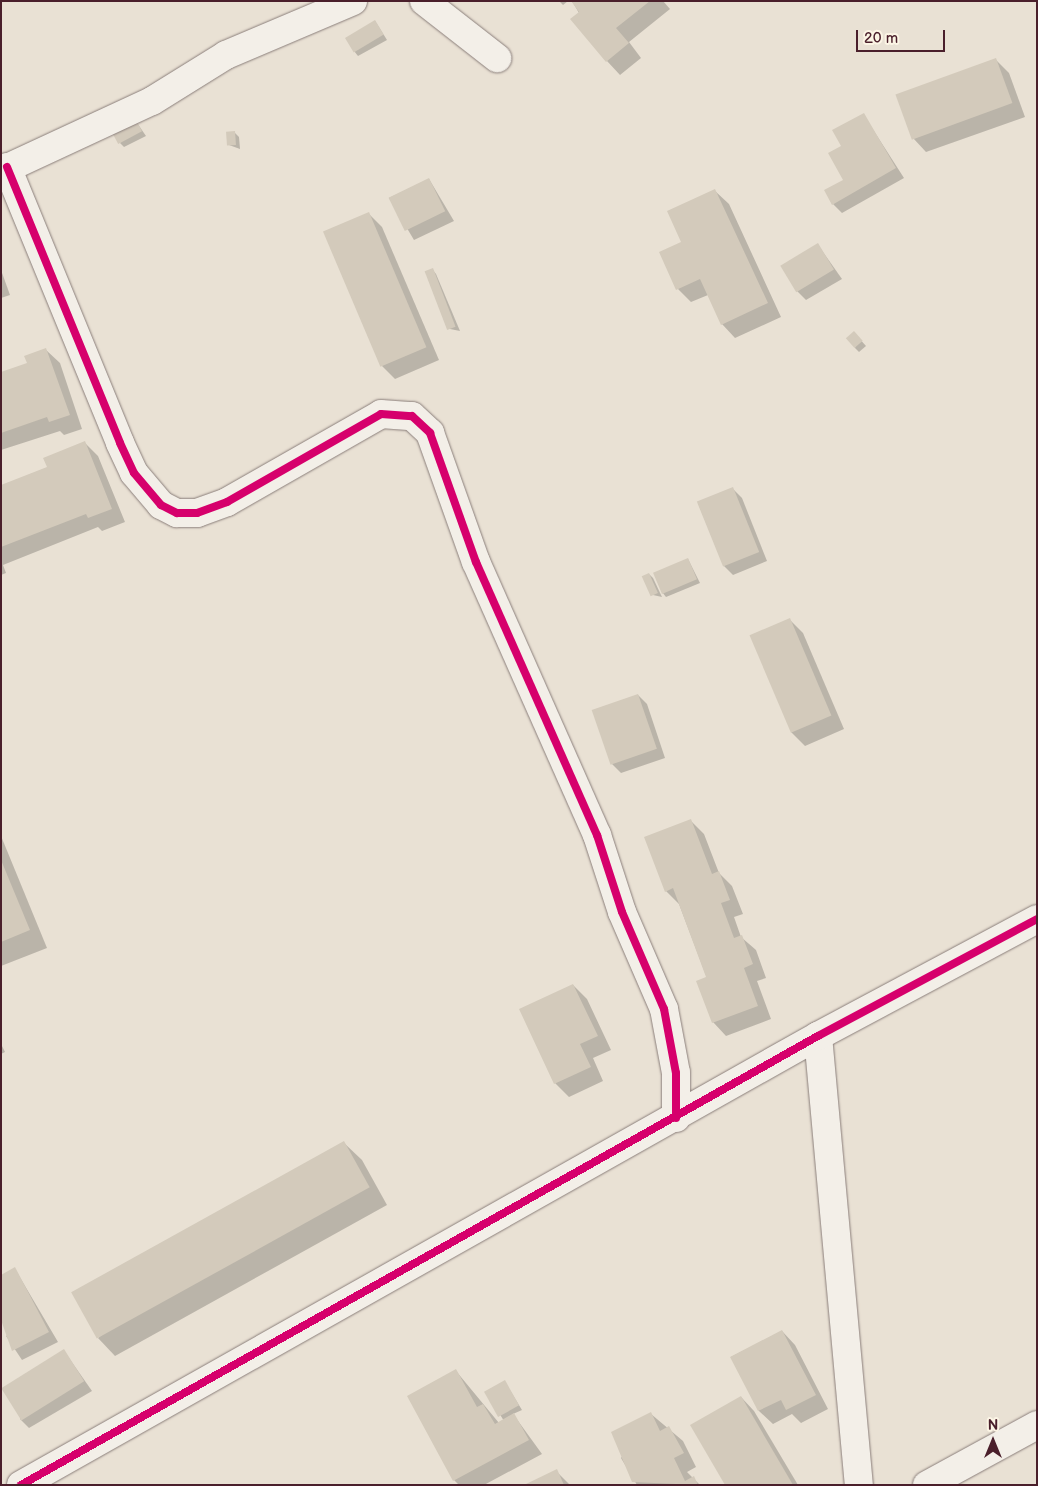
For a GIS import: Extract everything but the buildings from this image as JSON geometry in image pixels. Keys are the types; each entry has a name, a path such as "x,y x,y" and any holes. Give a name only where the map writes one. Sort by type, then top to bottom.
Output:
{"street":[{"path":"353,1 226,55 152,101 4,169 134,473 161,505 177,513 197,513 227,502 381,414 412,416 430,433 476,562 605,853 622,912 664,1009 676,1073 676,1118"},
{"path":"424,1 497,58"},
{"path":"20,1485 676,1118 818,1036 1037,919"},
{"path":"818,1036 859,1485"},
{"path":"927,1485 1037,1425"}],"cycle path":[{"path":"7,167 120,443 134,473 161,505 177,513 197,513 227,502 381,414 412,416 430,433 476,562 597,835 622,912 664,1009 676,1073 676,1118"},
{"path":"21,1485 818,1036 1037,919"}]}
